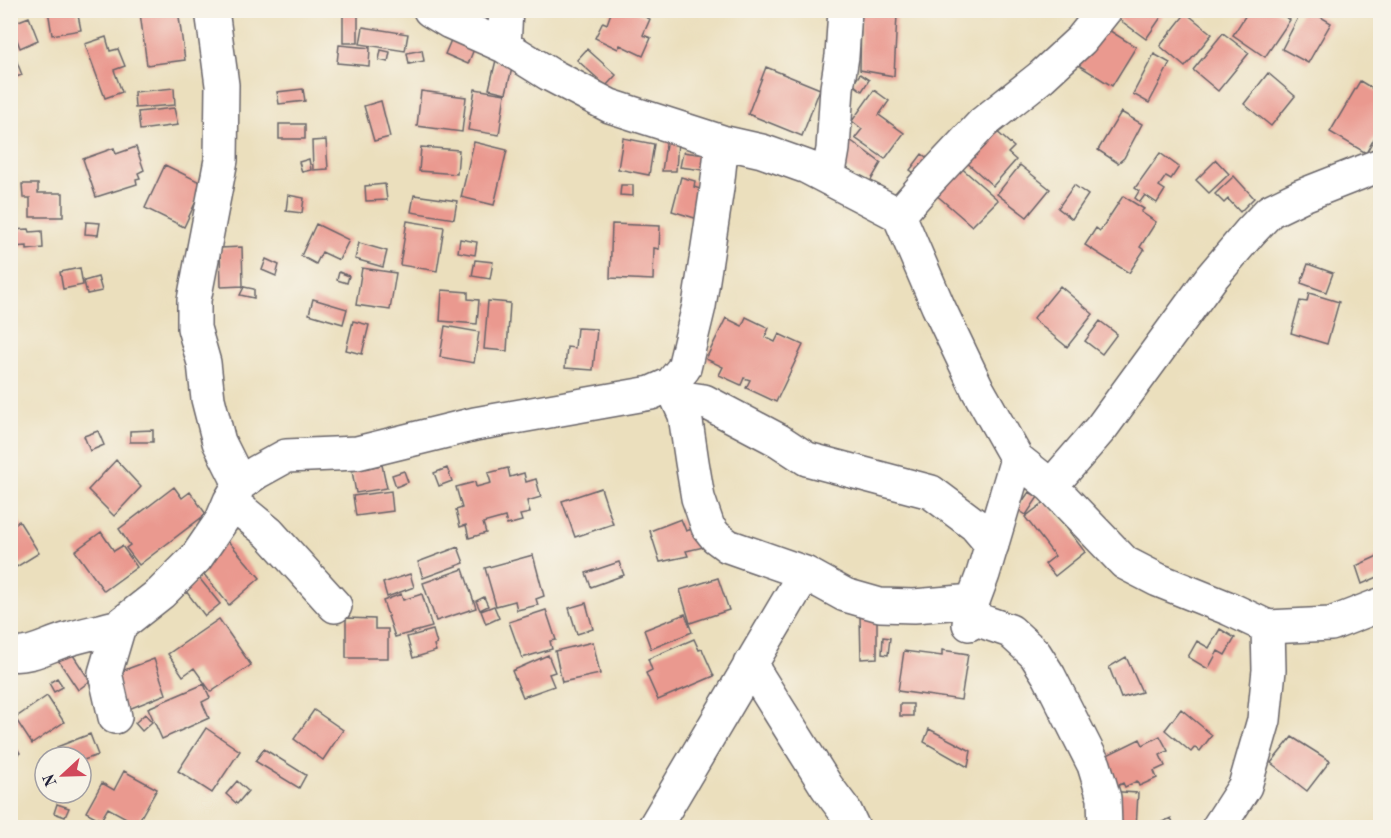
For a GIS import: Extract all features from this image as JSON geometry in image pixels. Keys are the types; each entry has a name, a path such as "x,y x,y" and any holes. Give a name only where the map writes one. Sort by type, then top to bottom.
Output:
{"street":[{"path":"212,10 222,85 221,160 194,300 194,328 204,363 208,399 235,492 335,606"},
{"path":"430,10 450,22 504,46 549,74 610,106 722,142 762,151 807,167 899,214 938,306 978,390 1017,459 1051,486 1125,563 1158,580 1268,627 1331,624 1380,605"},
{"path":"504,46 506,10"},
{"path":"828,178 833,149 845,10"},
{"path":"899,214 983,123 1081,40 1105,10"},
{"path":"722,142 699,306 684,368 674,390 685,415 698,498 708,527 728,546 805,573 845,595 880,605 914,606 970,618 1010,631 1035,654 1049,676 1094,765 1104,798 1105,828"},
{"path":"1051,486 1102,428 1211,278 1270,211 1301,196 1380,165"},
{"path":"10,654 18,655 40,650 66,639 119,626 161,593 196,558 222,520 235,492 257,471 286,456 357,453 475,424 674,390 704,401 778,440 807,459 931,492 975,525 992,545"},
{"path":"970,618 1017,459"},
{"path":"654,828 805,573"},
{"path":"115,717 105,673 119,626"},
{"path":"1218,828 1245,786 1264,720 1269,670 1268,627"},
{"path":"750,664 827,788 846,811 853,828"}],"building":[{"path":"48,10 77,10 81,30 52,35"},
{"path":"178,10 185,60 147,65 140,13"},
{"path":"612,10 631,10 650,19 643,35 651,38 643,56 620,45 618,49 595,38 603,22 607,24"},
{"path":"1110,10 1166,10 1146,39 1109,12"},
{"path":"1249,10 1275,10 1290,20 1265,57 1233,35"},
{"path":"1302,10 1309,10 1331,23 1308,63 1282,49"},
{"path":"861,13 897,14 894,76 860,70"},
{"path":"1186,13 1212,34 1185,67 1160,46"},
{"path":"343,14 358,14 358,43 343,43"},
{"path":"29,17 38,40 20,48 11,24"},
{"path":"1091,19 1136,47 1112,86 1067,58"},
{"path":"363,27 408,34 405,51 360,44"},
{"path":"1223,33 1249,53 1218,91 1193,70"},
{"path":"106,37 110,51 118,49 125,66 114,70 122,92 105,98 85,44"},
{"path":"451,40 474,49 468,64 445,54"},
{"path":"339,45 370,48 369,66 337,63"},
{"path":"587,49 616,75 606,86 577,60"},
{"path":"381,50 390,52 388,62 379,60"},
{"path":"422,50 424,61 409,64 407,53"},
{"path":"1154,54 1170,63 1149,103 1133,94"},
{"path":"15,57 22,75 10,79 10,58"},
{"path":"496,60 513,64 506,93 489,89"},
{"path":"766,67 820,89 802,136 748,114"},
{"path":"1268,73 1295,96 1271,126 1244,104"},
{"path":"860,74 869,80 862,91 853,84"},
{"path":"1360,81 1380,93 1380,128 1366,153 1330,132"},
{"path":"174,88 175,105 135,108 134,92"},
{"path":"303,89 305,101 279,104 277,92"},
{"path":"475,89 505,94 499,135 468,130"},
{"path":"874,90 889,101 879,115 904,133 885,159 855,138 862,129 852,121"},
{"path":"421,91 466,97 462,132 417,126"},
{"path":"381,101 390,137 374,141 364,106"},
{"path":"174,108 178,125 140,130 138,112"},
{"path":"1121,112 1142,124 1124,158 1118,163 1098,150"},
{"path":"279,124 305,124 305,139 279,139"},
{"path":"994,129 1014,147 1008,153 1016,160 993,186 964,160 977,146 981,150 986,145 983,142"},
{"path":"842,134 881,163 870,182 836,162"},
{"path":"667,137 678,140 676,171 662,171"},
{"path":"623,138 654,144 649,175 618,169"},
{"path":"326,140 328,169 313,170 312,141"},
{"path":"474,142 507,150 494,205 461,197"},
{"path":"136,147 144,170 138,173 140,178 136,179 137,184 96,197 83,159 114,148 116,154"},
{"path":"421,147 459,150 457,174 419,171"},
{"path":"683,152 705,155 703,170 680,167"},
{"path":"1160,153 1179,167 1171,179 1166,176 1159,186 1165,190 1157,203 1145,195 1140,202 1135,198 1139,191 1135,188"},
{"path":"922,154 930,160 919,176 910,170"},
{"path":"309,159 311,170 302,172 299,162"},
{"path":"1216,160 1229,174 1209,193 1196,180"},
{"path":"165,165 204,184 184,227 145,208"},
{"path":"958,165 998,200 972,226 934,193"},
{"path":"1020,165 1050,189 1027,217 997,194"},
{"path":"1234,176 1254,198 1240,212 1228,199 1224,203 1215,194"},
{"path":"681,177 695,181 694,187 706,191 698,219 672,211"},
{"path":"22,184 38,184 38,193 63,193 63,217 30,217 30,198 23,198"},
{"path":"385,184 387,200 366,201 365,186"},
{"path":"621,185 633,185 633,196 620,195"},
{"path":"1074,185 1088,195 1072,219 1058,208"},
{"path":"288,195 304,198 302,213 286,211"},
{"path":"414,195 457,201 454,219 411,212"},
{"path":"1123,196 1144,209 1141,212 1156,222 1140,247 1144,250 1129,273 1085,245 1096,228 1100,231"},
{"path":"407,221 444,227 437,271 400,265"},
{"path":"86,222 100,223 98,235 85,234"},
{"path":"316,224 349,240 339,260 322,252 316,264 301,256"},
{"path":"612,224 660,226 659,249 654,248 653,280 610,278"},
{"path":"29,229 30,232 42,231 43,248 27,250 27,246 11,247 10,230"},
{"path":"460,239 477,242 475,255 458,252"},
{"path":"359,243 387,251 383,267 355,259"},
{"path":"242,247 243,286 221,287 220,248"},
{"path":"266,259 279,265 276,276 262,270"},
{"path":"475,260 493,262 490,279 472,276"},
{"path":"1308,264 1333,273 1326,292 1301,283"},
{"path":"80,268 83,285 63,289 60,272"},
{"path":"362,268 396,273 390,310 356,305"},
{"path":"339,272 349,276 347,283 337,280"},
{"path":"98,277 102,291 87,294 84,281"},
{"path":"1060,286 1093,314 1067,347 1033,319"},
{"path":"244,287 254,289 254,298 240,295"},
{"path":"442,290 468,292 468,299 479,300 477,324 440,321"},
{"path":"1309,293 1339,302 1327,344 1291,333 1300,301 1307,302"},
{"path":"313,299 347,309 343,324 309,314"},
{"path":"488,301 510,303 507,351 484,349"},
{"path":"746,317 769,328 765,337 775,342 779,334 803,345 776,402 746,388 750,380 744,378 741,385 719,375 723,367 706,359 726,318 742,326"},
{"path":"353,321 369,325 362,354 346,350"},
{"path":"1100,321 1117,334 1102,354 1085,341"},
{"path":"445,326 479,332 474,363 440,357"},
{"path":"577,328 597,329 593,370 565,368 567,347 575,348"},
{"path":"153,430 153,442 130,442 130,431"},
{"path":"98,431 104,445 90,451 84,436"},
{"path":"116,460 141,487 114,516 88,490"},
{"path":"382,465 387,488 356,493 352,471"},
{"path":"447,468 452,481 439,486 434,473"},
{"path":"508,468 510,477 524,473 526,482 536,479 541,497 527,501 530,513 520,515 522,521 507,525 505,517 483,523 486,533 469,538 466,525 460,527 456,510 462,508 456,487 475,482 476,487 491,483 488,473"},
{"path":"404,471 408,482 396,487 392,475"},
{"path":"174,487 182,498 190,492 206,514 139,565 126,548 130,545 119,529"},
{"path":"601,488 613,524 575,537 562,501"},
{"path":"391,491 393,511 356,516 353,496"},
{"path":"1029,492 1038,497 1026,515 1017,509"},
{"path":"1046,501 1085,552 1055,576 1045,564 1055,556 1025,517"},
{"path":"681,519 686,531 701,526 708,546 686,551 688,556 660,562 650,531"},
{"path":"19,521 39,553 10,571 10,526"},
{"path":"101,532 114,551 122,546 137,567 104,591 75,551"},
{"path":"228,541 260,578 229,605 198,567"},
{"path":"458,547 464,563 423,578 418,562"},
{"path":"533,555 544,596 536,599 538,605 517,610 515,601 496,606 485,568"},
{"path":"1380,555 1380,576 1362,584 1356,566"},
{"path":"619,562 624,575 591,587 586,573"},
{"path":"463,569 476,608 436,621 423,583"},
{"path":"410,574 414,587 387,597 383,583"},
{"path":"718,578 729,610 690,623 680,590"},
{"path":"200,579 220,604 205,616 185,590"},
{"path":"401,594 403,600 422,594 432,627 395,637 383,601"},
{"path":"484,597 488,606 480,610 476,601"},
{"path":"586,603 593,629 577,634 569,608"},
{"path":"494,606 499,618 486,624 481,611"},
{"path":"546,610 556,640 550,641 552,649 522,658 509,622"},
{"path":"685,614 692,632 651,649 644,630"},
{"path":"860,616 877,616 877,658 861,659"},
{"path":"346,618 375,619 375,629 388,629 388,658 346,658"},
{"path":"219,619 251,665 211,692 194,668 183,676 168,654"},
{"path":"1220,629 1235,638 1225,655 1218,651 1208,669 1188,657 1197,641 1209,648"},
{"path":"433,630 437,644 434,645 436,651 413,658 407,637"},
{"path":"883,637 890,638 888,655 882,654"},
{"path":"694,639 699,650 702,649 714,676 658,700 646,673 652,670 648,659"},
{"path":"593,642 600,674 562,682 555,651"},
{"path":"942,650 968,654 961,700 898,691 904,651 942,656"},
{"path":"71,652 90,681 78,690 58,660"},
{"path":"548,655 555,672 549,674 554,686 523,697 512,671"},
{"path":"1126,657 1142,692 1121,698 1109,667"},
{"path":"154,659 166,694 124,711 111,675"},
{"path":"57,678 63,687 54,692 49,683"},
{"path":"204,684 210,698 202,702 209,718 162,739 148,708"},
{"path":"47,696 64,722 32,744 15,718"},
{"path":"900,704 913,704 913,716 900,716"},
{"path":"1181,709 1212,735 1200,751 1195,747 1191,752 1165,730"},
{"path":"314,710 343,730 323,760 294,739"},
{"path":"145,714 152,722 142,731 135,723"},
{"path":"206,728 240,751 212,793 178,771"},
{"path":"929,729 971,751 968,767 924,742"},
{"path":"90,734 98,755 93,757 93,745 62,745"},
{"path":"1160,736 1168,751 1160,755 1165,766 1154,771 1157,778 1139,786 1137,781 1125,787 1123,783 1113,788 1099,759 1140,739 1143,745"},
{"path":"10,737 20,753 10,760"},
{"path":"1292,737 1330,761 1307,791 1271,763"},
{"path":"264,749 306,775 299,788 255,761"},
{"path":"124,771 157,789 137,824 108,808 101,820 86,812 90,805 93,805 93,799 102,783 114,790"},
{"path":"237,781 248,791 237,804 226,794"},
{"path":"1106,791 1138,793 1136,828 1104,828"},
{"path":"57,805 69,808 65,817 54,813"},
{"path":"1171,818 1175,827 1159,828 1158,824"}]}
